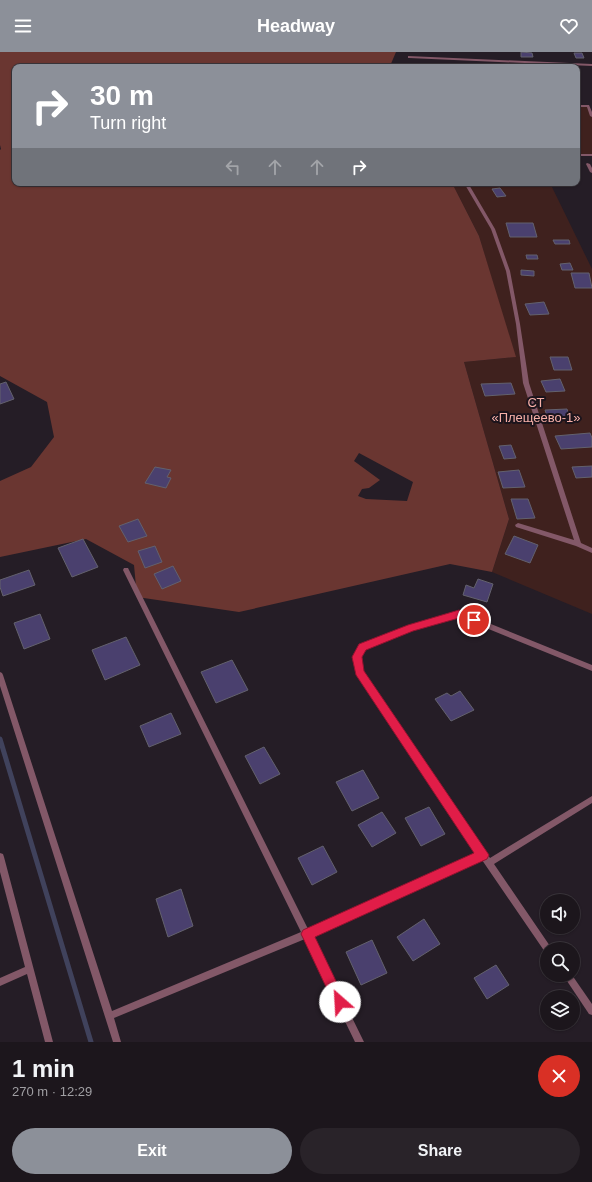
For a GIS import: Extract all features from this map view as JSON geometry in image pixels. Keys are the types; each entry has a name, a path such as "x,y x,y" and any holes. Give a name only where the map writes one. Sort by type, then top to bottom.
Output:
{"lane":[{"path":"409,57 569,64"},
{"path":"580,64 592,65"},
{"path":"580,106 588,106 592,116"},
{"path":"580,155 592,155"},
{"path":"588,164 592,172"},
{"path":"468,186 493,229 508,270 518,324 526,383 578,544"},
{"path":"518,525 578,544 592,551"},
{"path":"126,570 360,1042"},
{"path":"543,942 360,672 357,657 362,647 411,628 459,614 592,668"},
{"path":"0,675 117,1042"},
{"path":"489,863 592,799"},
{"path":"109,1016 307,934 483,855"},
{"path":"0,856 49,1042"},
{"path":"0,982 29,969"},
{"path":"572,982 592,1011"}],"green space":[{"path":"580,106 588,106 592,116 592,155 580,155"},
{"name":"СТ «Плещеево-1»","path":"454,186 551,186 592,269 592,614 492,572 509,519 464,362 515,357 479,236"}],"shaded area":[{"path":"0,52 396,52 391,64 12,64 12,186 454,186 479,236 516,357 464,362 509,519 492,572 450,564 239,612 137,597 134,565 86,539 0,557 0,481 31,467 54,437 47,402 0,376","holes":["359,453 413,482 407,501 366,499 358,496 362,489 369,488 380,480 354,461"]}],"building":[{"path":"521,52 532,53 533,57 521,57"},
{"path":"574,53 582,53 584,58 576,58"},
{"path":"500,188 506,196 497,197 492,189"},
{"path":"506,223 533,223 537,237 510,237"},
{"path":"553,240 569,240 570,244 555,244"},
{"path":"526,255 537,255 538,259 527,259"},
{"path":"570,263 573,270 562,270 560,264"},
{"path":"521,270 534,271 534,276 521,275"},
{"path":"571,273 589,273 592,288 575,288"},
{"path":"544,302 549,314 530,315 525,304"},
{"path":"550,357 568,357 572,370 554,370"},
{"path":"560,379 565,391 546,392 541,381"},
{"path":"6,382 14,399 0,404 0,384"},
{"path":"511,383 515,394 485,396 481,384"},
{"path":"567,409 570,419 548,419 545,410"},
{"path":"590,433 592,438 592,447 561,449 555,436"},
{"path":"511,445 516,458 504,459 499,446"},
{"path":"592,466 592,477 576,478 572,467"},
{"path":"155,467 171,470 167,477 171,478 166,488 145,483"},
{"path":"519,470 525,487 503,488 498,472"},
{"path":"511,499 528,499 535,518 517,519"},
{"path":"138,519 147,536 128,542 119,526"},
{"path":"514,536 538,545 530,563 505,554"},
{"path":"83,539 98,567 72,577 58,548"},
{"path":"155,546 162,562 145,568 138,551"},
{"path":"173,566 181,581 162,589 154,574"},
{"path":"29,570 35,585 3,596 0,587 0,580"},
{"path":"478,579 493,584 487,602 463,595 466,585 474,588"},
{"path":"40,614 50,639 24,649 14,623"},
{"path":"126,637 140,665 105,680 92,650"},
{"path":"232,660 248,690 216,703 201,672"},
{"path":"460,691 474,710 451,721 435,699 447,693 451,696"},
{"path":"171,713 181,734 149,747 140,726"},
{"path":"264,747 280,774 260,784 245,756"},
{"path":"363,770 379,798 352,811 336,782"},
{"path":"429,807 445,834 421,846 405,818"},
{"path":"382,812 396,833 372,847 358,825"},
{"path":"323,846 337,872 312,885 298,858"},
{"path":"181,889 193,926 168,937 156,899"},
{"path":"424,919 440,944 413,961 397,937"},
{"path":"372,940 387,973 361,985 346,952"},
{"path":"496,965 509,985 487,999 474,978"}],"waterway":[{"path":"0,739 91,1042"}],"route":[{"path":"340,1002 307,934 483,855 360,672 357,657 362,647 411,628 459,614 474,620"}]}
